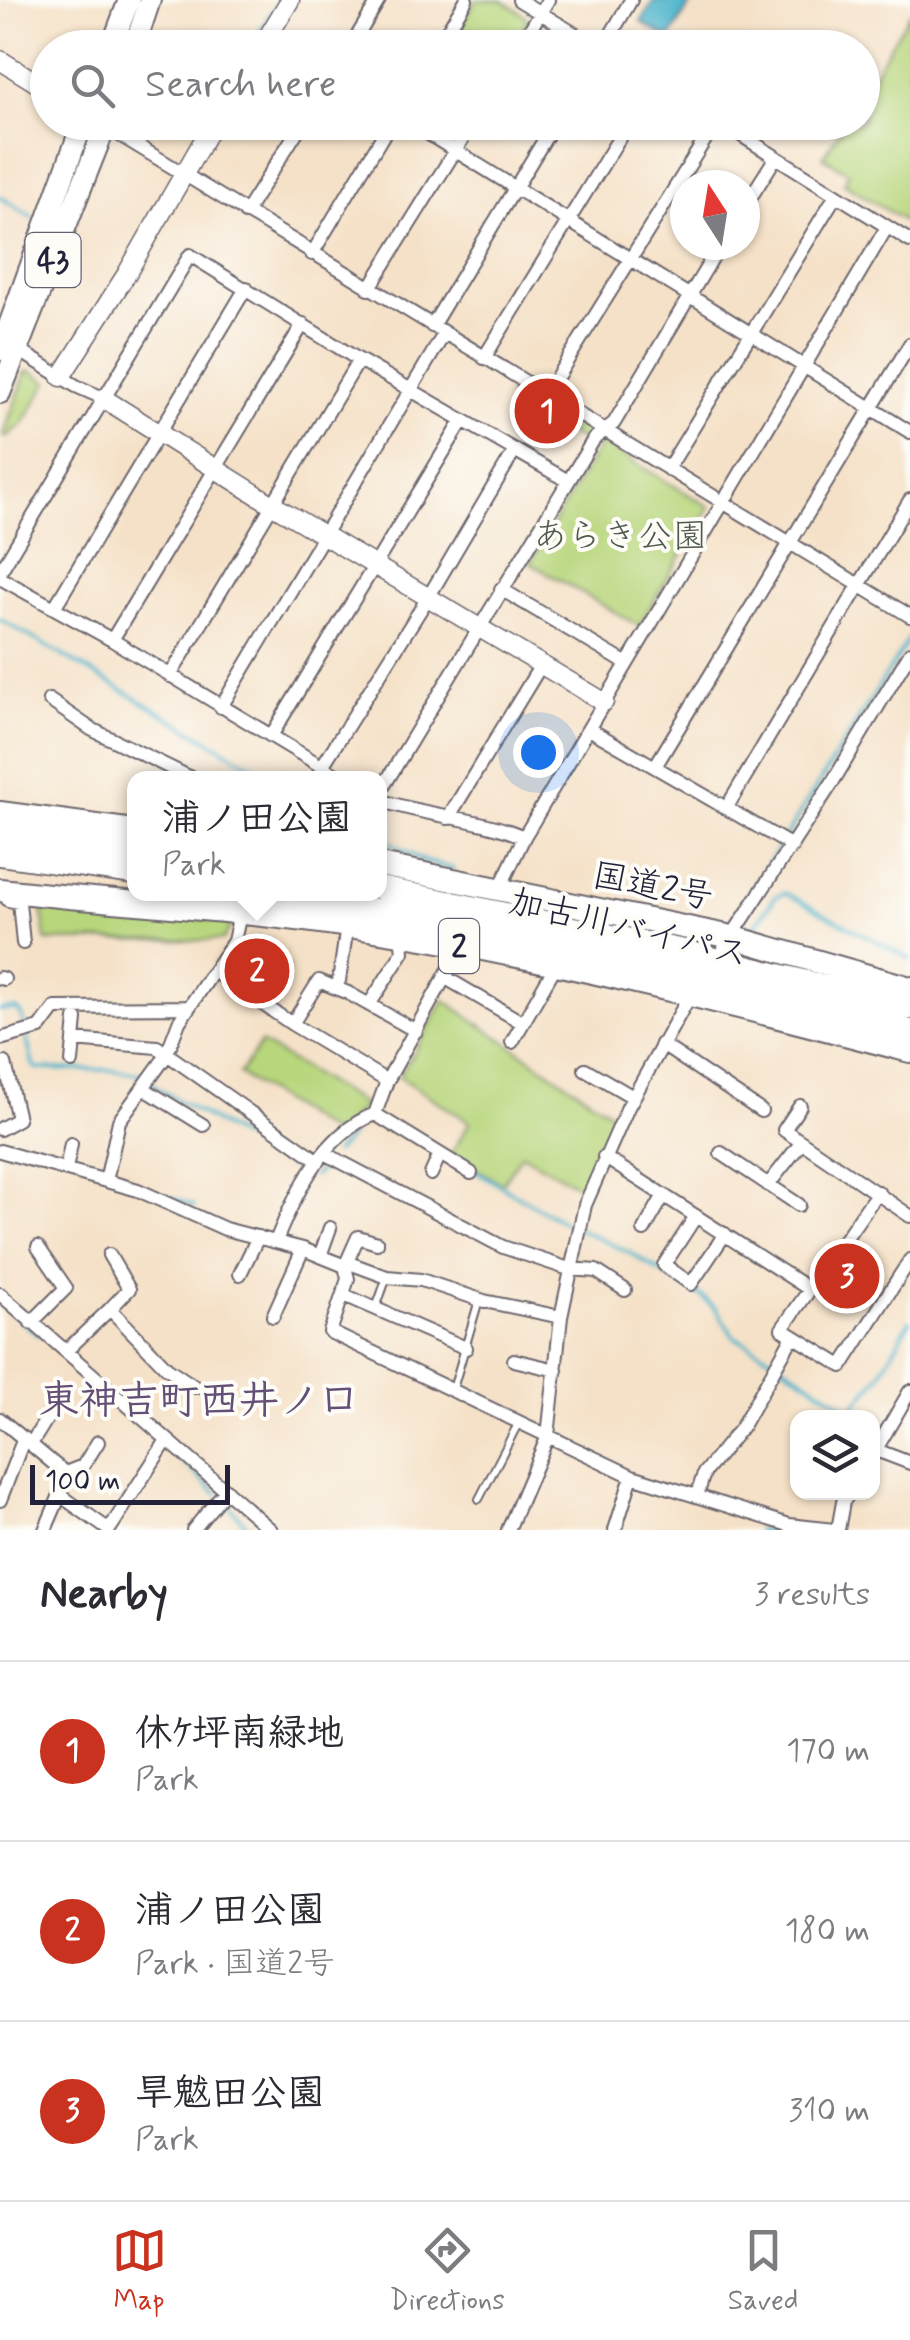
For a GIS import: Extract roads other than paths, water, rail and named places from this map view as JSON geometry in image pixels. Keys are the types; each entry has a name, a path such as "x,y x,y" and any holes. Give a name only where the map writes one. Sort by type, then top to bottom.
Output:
{"highway":[{"path":"0,801 127,818"},
{"path":"0,813 127,830"},
{"path":"0,835 127,851"},
{"path":"0,854 127,871"},
{"name":"国道2号","path":"387,866 502,882 733,935 910,988"},
{"path":"0,874 127,892"},
{"name":"加古川バイパス","path":"387,889 679,950 910,1008"},
{"name":"2","path":"0,890 348,926 401,935 692,992 910,1051"},
{"path":"230,901 418,916"},
{"name":"加古川バイパス","path":"317,901 418,916 675,970 910,1031"}],"main road":[{"path":"118,30 129,0"},
{"path":"140,30 150,0"},
{"name":"43","path":"0,393 5,344 76,140"},
{"name":"43","path":"5,344 97,140"}],"street":[{"path":"272,30 290,0"},
{"path":"361,30 380,0"},
{"path":"448,30 466,0"},
{"path":"518,0 569,30"},
{"path":"530,30 548,0"},
{"path":"612,30 631,0"},
{"path":"0,60 30,79"},
{"path":"129,140 910,616"},
{"path":"61,377 204,140"},
{"path":"245,213 292,140"},
{"path":"312,254 381,140"},
{"path":"438,140 910,432"},
{"path":"369,289 462,140"},
{"path":"221,707 411,388 515,187 545,140"},
{"path":"484,358 618,140"},
{"path":"547,393 628,258 706,140"},
{"path":"747,140 910,242"},
{"path":"760,183 776,158"},
{"path":"668,467 836,195"},
{"path":"502,882 524,836 887,227"},
{"path":"328,771 0,575 4,554 190,255 359,360 568,481"},
{"path":"387,784 594,438 614,422 711,260"},
{"path":"54,608 246,288"},
{"path":"112,640 303,324"},
{"path":"5,344 103,398 215,470 604,702"},
{"path":"656,766 910,344"},
{"path":"170,676 359,360"},
{"path":"271,736 463,420"},
{"path":"322,768 430,596 515,450"},
{"path":"727,807 910,500"},
{"path":"502,588 627,664"},
{"path":"733,935 910,654"},
{"path":"448,818 541,665"},
{"path":"63,710 72,696"},
{"path":"49,700 116,733 178,771"},
{"path":"589,729 791,845"},
{"path":"387,799 412,811 498,826 524,836"},
{"path":"0,898 19,902 23,943"},
{"path":"106,1181 118,1121 166,1056 179,1022 234,941 240,914"},
{"path":"339,982 348,926"},
{"path":"369,1005 403,952 401,935"},
{"path":"375,1114 387,1081 462,946"},
{"path":"512,1042 556,965"},
{"path":"214,971 387,1081"},
{"path":"446,978 523,1023"},
{"path":"292,1024 319,981 416,1032"},
{"path":"508,1530 548,1436 561,1317 585,1204 633,1097 692,992"},
{"path":"0,1039 40,1028 55,1008 189,1007"},
{"path":"72,1062 76,1019"},
{"path":"74,1040 157,1047 323,1157 502,1247 569,1269 596,1272 626,1290"},
{"path":"661,1044 762,1111"},
{"path":"585,1068 633,1097"},
{"path":"0,1129 18,1120 19,1096 4,1070"},
{"path":"143,1088 203,1125"},
{"path":"800,1106 784,1130 910,1216"},
{"path":"276,1241 306,1176 357,1120 375,1114"},
{"path":"375,1114 410,1143 440,1154 471,1173"},
{"path":"768,1185 802,1142"},
{"path":"66,1170 71,1144"},
{"path":"0,1151 106,1181 181,1207 225,1229 303,1249 345,1266 352,1264 388,1277 421,1280 479,1299 561,1317"},
{"path":"720,1153 799,1205"},
{"path":"431,1174 440,1154"},
{"path":"604,1157 809,1289"},
{"path":"878,1192 782,1329 842,1366 910,1260"},
{"path":"644,1230 664,1195"},
{"path":"696,1216 664,1265 690,1288 725,1234"},
{"path":"320,1256 330,1228"},
{"path":"240,1274 258,1237"},
{"path":"377,1244 358,1237 345,1266 348,1280 330,1332 632,1476 789,1527 836,1530 841,1500"},
{"path":"30,1323 66,1288 55,1262 38,1247"},
{"path":"273,1316 303,1249"},
{"path":"66,1352 129,1289 110,1255"},
{"path":"0,1294 222,1494 271,1530"},
{"path":"344,1295 466,1348"},
{"path":"110,1309 168,1368 195,1387"},
{"path":"697,1496 704,1472 741,1428 793,1336"},
{"path":"514,1360 556,1370"},
{"path":"880,1441 909,1386"},
{"path":"0,1500 28,1441 50,1415"},
{"path":"0,1419 65,1474"},
{"path":"60,1495 91,1524 109,1530 166,1440"},
{"path":"65,1474 83,1466 98,1442"},
{"path":"880,1454 910,1463"},
{"path":"45,1530 65,1474"},
{"path":"616,1530 632,1476"},
{"path":"193,1530 222,1494"}],"lane":[{"path":"376,1309 388,1277"},
{"path":"454,1388 479,1299"},
{"path":"479,1499 520,1421"}],"water":[{"path":"654,0 693,0 675,30 654,30 641,22"}],"waterway":[{"path":"261,30 279,0"},
{"path":"0,197 32,217"},
{"path":"0,619 261,771"},
{"path":"786,836 910,637"},
{"path":"387,841 423,861 453,869"},
{"path":"730,925 781,844"},
{"path":"751,932 775,897 785,893 910,959"},
{"path":"0,1010 16,1009 21,1014 33,1065 38,1069 112,1070 146,1075"},
{"path":"152,1082 306,1175"},
{"path":"335,1153 352,1134"},
{"path":"0,1144 14,1149"},
{"path":"314,1176 325,1165"},
{"path":"474,1170 561,1221 630,1253 704,1298 734,1337 775,1359"},
{"path":"166,1196 194,1206"},
{"path":"11,1312 38,1335"},
{"path":"783,1365 851,1410 878,1378 910,1321"},
{"path":"71,1364 136,1420"},
{"path":"177,1456 217,1494"},
{"path":"224,1500 251,1530"},
{"path":"757,1530 786,1530"}],"place":[{"name":"休ｹ坪南緑地","path":"547,411"},
{"name":"浦ノ田公園","path":"257,971"},
{"name":"旱魃田公園","path":"847,1276"}],"district":[{"name":"東神吉町西井ノ口","path":"199,1399"}],"park label":[{"name":"あらき公園","path":"620,535"}]}
